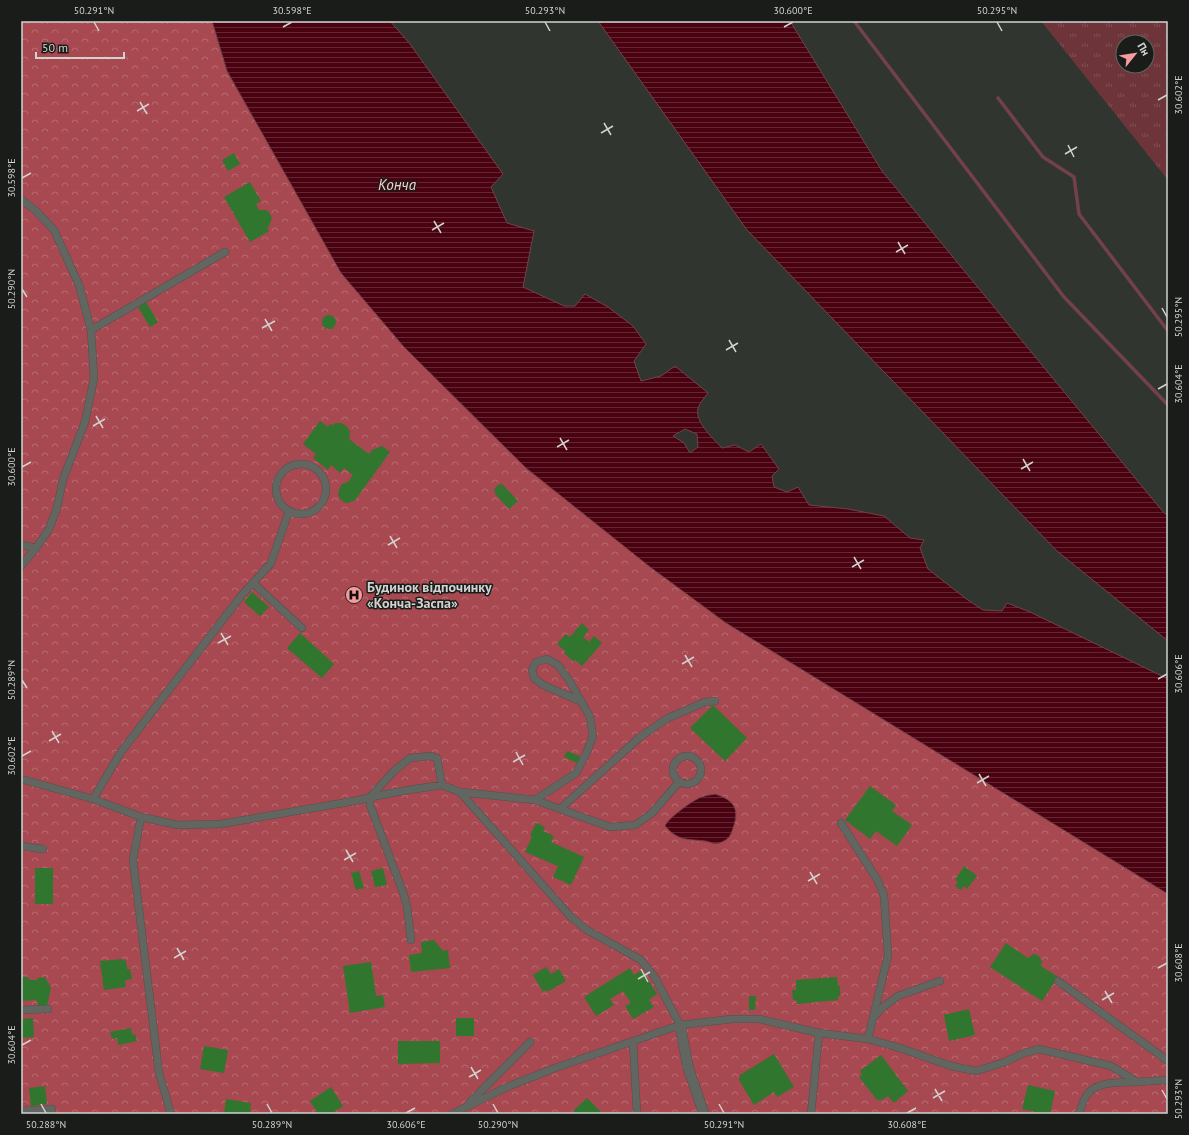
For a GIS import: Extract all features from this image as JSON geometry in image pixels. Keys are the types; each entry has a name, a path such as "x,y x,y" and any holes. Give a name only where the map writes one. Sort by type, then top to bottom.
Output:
{"street":[{"path":"680,1025 688,1067 704,1114"}],"lane":[{"path":"21,199 36,211 54,230 79,285 91,330 94,378 85,422 63,479 57,508 49,529 21,566"},
{"path":"91,330 225,252"},
{"path":"298,464 307,465 314,468 320,474 326,489 321,504 315,510 308,513 300,514 289,511 279,502 276,494 278,478 283,471 290,466 298,464"},
{"path":"93,799 121,752 241,596 271,563 289,511"},
{"path":"21,545 36,548"},
{"path":"253,583 302,628"},
{"path":"535,800 576,773 593,736 590,717 569,680 558,665 547,659 536,662 532,670 534,678 543,685 580,701"},
{"path":"560,809 640,737 668,718 705,702 715,701"},
{"path":"411,940 404,895 370,805 370,797 394,771 410,758 431,756 437,758 442,785"},
{"path":"688,756 696,759 701,768 700,777 688,784 679,782 674,775 673,766 683,757 688,756"},
{"path":"21,779 93,799 141,817 178,825 221,824 354,801 415,788 442,785 460,792 535,800 610,827 635,825 652,813 679,782"},
{"path":"460,792 572,917 587,930 641,960 654,976 680,1025"},
{"path":"141,817 133,860 159,1073 171,1114"},
{"path":"841,823 878,881 884,896 888,954 868,1039"},
{"path":"21,846 43,849"},
{"path":"873,1018 883,1007 898,996 940,981"},
{"path":"1058,981 1168,1061"},
{"path":"21,1010 48,1009"},
{"path":"452,1114 506,1087 555,1068 680,1025 732,1019 759,1019 819,1033 868,1039 900,1048 951,1066 976,1071 1005,1062 1024,1052 1039,1049 1111,1066 1137,1082"},
{"path":"811,1114 819,1033"},
{"path":"465,1107 530,1042"},
{"path":"633,1042 637,1114"},
{"path":"1079,1114 1086,1095 1095,1088 1105,1084 1168,1080"},
{"path":"21,1111 52,1109"}],"green space":[{"name":"Будинок відпочинку «Конча-Заспа»","path":"21,21 212,21 227,71 341,273 404,347 526,468 726,623 1168,894 1168,1114 21,1114"},
{"path":"1041,21 1168,21 1168,180"}],"water":[{"name":"Конча","path":"212,21 390,21 410,44 503,174 491,187 507,223 534,231 523,287 564,306 575,306 585,294 608,307 633,326 646,344 634,361 641,381 661,376 675,366 708,393 699,406 698,417 704,428 722,448 735,445 749,452 761,444 779,469 772,476 774,487 787,492 798,487 809,505 848,509 884,516 910,538 924,540 920,548 928,569 983,610 1002,611 1007,603 1030,612 1168,679 1168,894 726,623 650,567 526,468 404,347 341,273 227,71","holes":["685,429 697,434 698,447 690,453 684,443 673,436"]},
{"path":"598,21 790,21 882,171 1164,513 1168,515 1168,641 1057,551 747,230"},
{"path":"715,794 722,796 731,802 735,810 735,821 726,840 715,844 683,838 674,834 665,826 675,814 693,801 704,796"}],"building":[{"path":"234,153 240,164 228,171 222,160"},
{"path":"250,182 261,201 256,204 259,210 266,210 272,218 267,228 269,231 250,242 224,197"},
{"path":"146,302 158,322 150,327 138,307"},
{"path":"326,315 332,315 336,319 336,325 332,329 326,329 322,325 322,319"},
{"path":"320,421 328,427 330,424 332,425 336,423 345,425 350,432 349,439 369,454 372,450 382,446 390,452 354,501 347,503 344,502 338,494 342,484 348,482 353,475 344,468 340,473 331,465 328,470 313,458 316,454 303,444"},
{"path":"500,484 503,485 518,501 509,509 496,495 494,490"},
{"path":"252,592 269,607 260,616 244,602"},
{"path":"582,623 589,630 583,637 589,642 594,636 602,643 582,666 575,660 574,662 557,644 566,634 570,637"},
{"path":"300,633 334,664 322,678 287,648"},
{"path":"713,705 747,738 725,761 690,728"},
{"path":"567,751 580,756 577,763 564,757"},
{"path":"870,786 896,805 892,811 912,825 897,846 876,831 870,839 845,820"},
{"path":"536,823 545,827 543,831 554,836 551,842 584,857 571,885 553,877 558,866 525,852 532,837 530,836"},
{"path":"964,866 977,876 967,889 964,886 961,890 955,886 958,882 955,880"},
{"path":"35,868 53,868 53,904 35,904"},
{"path":"383,868 387,885 375,887 371,871"},
{"path":"359,871 364,888 356,890 351,873"},
{"path":"434,940 443,951 448,950 450,968 411,972 409,955 422,953 421,942"},
{"path":"1006,943 1028,958 1033,954 1038,955 1042,961 1041,966 1058,977 1042,1001 990,967"},
{"path":"123,959 123,961 126,960 127,969 130,969 132,979 125,980 126,987 104,990 100,961"},
{"path":"371,962 376,996 383,995 385,1007 350,1013 343,966"},
{"path":"546,967 551,974 559,969 566,981 547,992 546,990 543,992 533,975"},
{"path":"630,968 634,975 642,970 657,994 649,1000 654,1007 633,1019 625,1006 631,1003 623,991 610,999 614,1005 596,1016 584,997"},
{"path":"21,977 29,977 29,980 37,980 37,978 45,977 51,988 47,1006 38,1006 37,1000 21,1001"},
{"path":"837,977 838,986 840,986 840,996 838,996 838,1000 797,1004 796,1000 793,1000 792,990 796,990 796,980"},
{"path":"749,996 756,996 755,1010 749,1010"},
{"path":"969,1009 975,1035 949,1041 944,1015"},
{"path":"33,1018 34,1037 21,1038 21,1019"},
{"path":"456,1018 474,1018 474,1036 456,1036"},
{"path":"131,1028 132,1035 135,1034 137,1041 118,1045 117,1038 112,1039 110,1032"},
{"path":"398,1041 440,1041 440,1063 398,1064"},
{"path":"204,1046 228,1050 224,1073 200,1069"},
{"path":"774,1054 794,1087 777,1097 774,1092 754,1105 739,1080 740,1075"},
{"path":"881,1055 908,1091 894,1103 888,1096 882,1100 877,1100 859,1077 862,1075 860,1071"},
{"path":"1028,1085 1055,1091 1050,1114 1022,1109"},
{"path":"45,1086 47,1104 31,1106 29,1088"},
{"path":"331,1087 343,1106 331,1114 318,1114 310,1101"},
{"path":"587,1098 603,1114 576,1114 573,1111"},
{"path":"226,1099 251,1103 250,1114 224,1114"}],"waterway":[{"path":"854,21 1064,297 1168,405"},
{"path":"998,98 1043,157 1074,177 1079,214 1168,331"}],"place":[{"name":"Будинок відпочинку «Конча-Заспа»","path":"354,595"}]}
